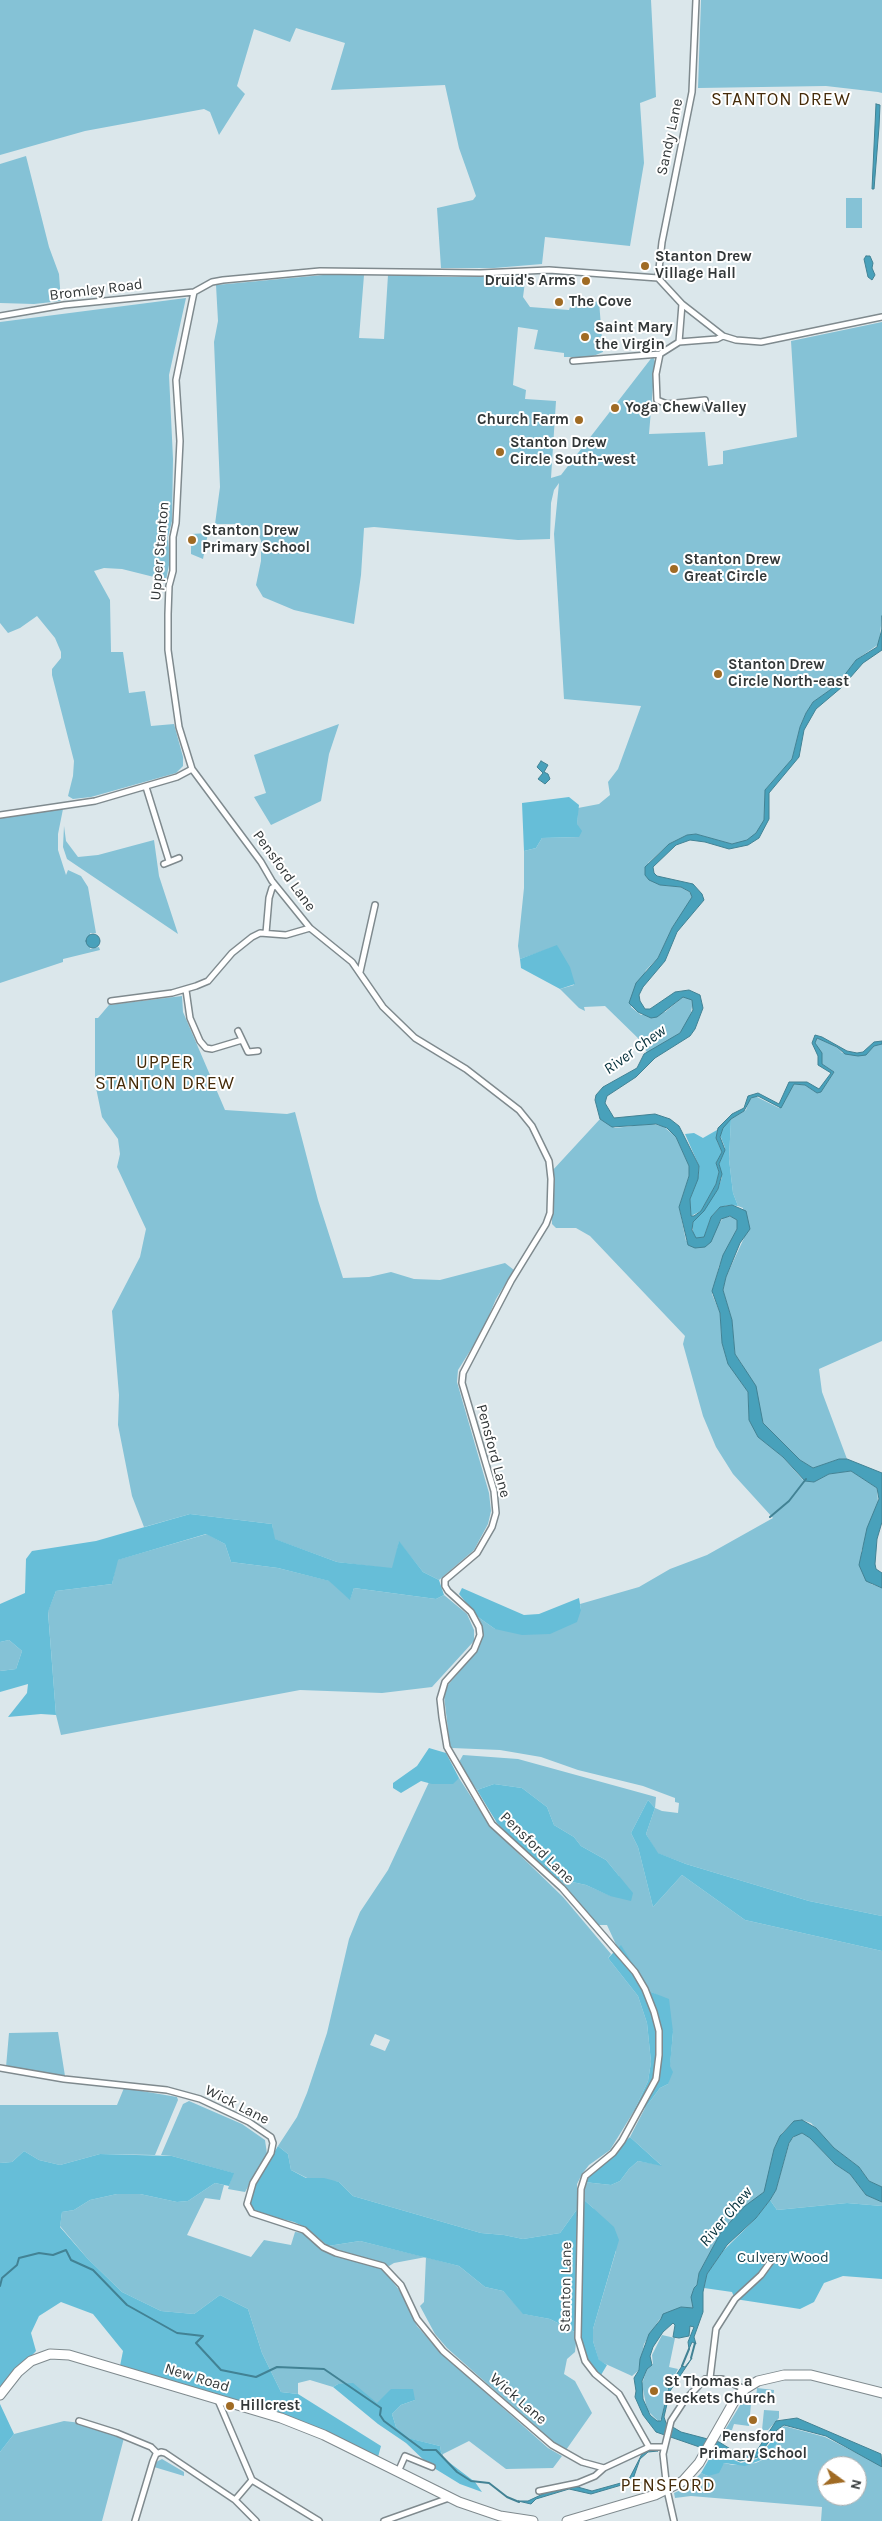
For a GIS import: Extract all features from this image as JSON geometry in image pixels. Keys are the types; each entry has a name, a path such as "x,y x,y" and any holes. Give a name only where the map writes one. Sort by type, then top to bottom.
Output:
{"highway":[{"name":"New Road","path":"0,2395 28,2363 46,2354 60,2353 217,2398 312,2430 450,2498 490,2513 533,2521"},
{"path":"567,2521 667,2490 687,2478 704,2455 736,2398 753,2383 769,2378 805,2375 834,2380 882,2393"}],"street":[{"name":"Sandy Lane","path":"658,278 662,242 692,98 696,0"},
{"name":"Bromley Road","path":"0,316 64,306 194,292 212,282 223,280 320,271 480,273 549,270 658,278"},
{"path":"658,278 682,304 723,336 736,340 761,342 882,317"},
{"name":"Upper Stanton","path":"194,292 176,380 180,441 176,523 173,537 173,571 169,586 169,653 178,719 192,769 217,803"},
{"path":"679,342 682,304"},
{"path":"573,361 660,354 679,342 717,339 723,336"},
{"path":"660,354 656,374 657,400 667,404 705,400 706,408"},
{"path":"0,815 95,801 177,777 192,769"},
{"path":"146,787 167,862 179,858"},
{"name":"Pensford Lane","path":"217,803 261,862 276,886 310,928 352,962 383,1007 415,1038 466,1070 519,1110 532,1126 549,1161 551,1179 550,1213 546,1224 511,1281 463,1373 462,1383 494,1491 496,1513 492,1527 477,1553 445,1580 448,1592 471,1612 479,1627 480,1636 474,1650 445,1682 440,1699 447,1747 460,1773 492,1824 531,1862 562,1888 635,1972 645,1989 654,2012 659,2031 656,2079 622,2141 613,2153 585,2176 581,2189 580,2209"},
{"path":"266,933 269,898 272,888 276,886"},
{"path":"360,972 375,905"},
{"path":"111,1001 186,990 208,981 242,943 252,937 266,933 286,935 310,928"},
{"path":"186,990 190,1018 206,1048 212,1049 242,1040"},
{"path":"238,1031 248,1052 258,1050"},
{"name":"Wick Lane","path":"0,2068 64,2079 151,2086 200,2100 250,2122 271,2137 273,2143 271,2153 253,2183 247,2204 252,2214 304,2230 323,2247 336,2253 383,2266 401,2286 417,2319 443,2351 552,2445 582,2462 604,2468"},
{"name":"Stanton Lane","path":"580,2209 578,2338 585,2361 595,2374 619,2394 649,2447"},
{"path":"710,2378 716,2329 735,2299 761,2275 774,2257"},
{"path":"674,2521 667,2490 663,2447 671,2422 684,2401 700,2383 710,2378 735,2383 745,2389"},
{"path":"217,2398 252,2480 319,2521"},
{"path":"79,2421 117,2433 151,2447 157,2453 165,2453 235,2500 256,2521"},
{"path":"539,2491 578,2483 595,2476 604,2468 649,2447 663,2447"},
{"path":"135,2521 157,2453"},
{"path":"398,2472 405,2456 432,2467"},
{"path":"235,2500 252,2480"},
{"path":"384,2521 450,2498"},
{"path":"246,2521 251,2516"}],"shaded area":[{"path":"0,0 651,0 656,97 640,103 644,163 630,246 545,237 542,264 494,268 441,268 437,208 473,200 476,196 459,148 445,85 331,90 345,43 296,28 290,42 254,29 237,86 245,94 219,135 210,112 204,109 85,131 0,155"},
{"path":"701,0 882,0 882,93 826,86 698,88"},
{"path":"876,104 880,105 879,127 874,189 872,189"},
{"path":"26,156 49,247 59,274 61,301 34,304 0,303 0,164"},
{"path":"846,198 862,198 862,228 846,228"},
{"path":"866,256 870,256 873,263 872,268 875,275 872,280 868,277 864,259"},
{"path":"323,275 364,275 359,338 384,339 388,275 452,277 521,275 525,282 523,297 530,307 569,310 570,307 599,301 603,352 591,357 564,357 564,353 534,349 538,330 518,327 513,385 526,390 525,399 556,401 551,478 561,475 653,356 655,362 649,434 705,432 708,466 723,464 723,451 797,437 791,341 882,322 882,616 879,644 856,660 837,685 813,702 800,727 792,759 765,790 764,821 754,836 743,842 732,844 696,834 687,835 669,844 648,863 660,885 681,887 692,894 691,901 672,928 658,958 646,970 631,1007 641,1015 665,1012 683,997 693,1001 690,1018 680,1033 647,1053 643,1043 605,1006 584,1007 585,1011 579,1008 560,989 574,985 557,946 520,959 518,946 524,888 524,851 536,848 542,838 579,837 577,824 578,808 599,804 610,795 608,782 618,769 641,706 564,699 554,534 559,483 554,490 551,503 550,539 518,540 374,527 364,528 361,575 354,624 294,610 263,597 256,585 261,561 261,541 258,533 251,528 236,524 215,524 220,487 214,342 218,321 216,285"},
{"path":"186,298 169,375 173,459 172,521 168,537 170,560 166,580 122,569 104,568 94,571 110,600 111,652 123,652 129,693 145,691 151,726 174,724 183,757 183,766 176,773 91,797 73,799 68,796 73,776 74,761 52,675 52,669 61,658 61,652 55,638 37,616 20,628 8,633 0,623 0,322"},
{"path":"208,533 203,559 191,554 191,534"},
{"name":"River Chew","path":"882,629 882,650 863,663 842,687 816,709 804,730 799,757 769,793 769,819 759,838 748,845 729,849 690,840 676,845 653,867 654,873 657,876 693,884 702,894 704,900 677,932 665,961 643,987 639,995 640,1001 645,1009 650,1009 675,992 689,990 700,995 703,1008 695,1029 690,1036 655,1058 636,1077 607,1096 605,1103 614,1118 655,1114 670,1119 679,1126 699,1166 698,1179 690,1199 691,1216 694,1216 701,1211 716,1184 719,1172 716,1163 722,1152 716,1138 718,1128 732,1114 744,1108 748,1096 758,1093 779,1104 789,1082 807,1082 819,1089 831,1073 818,1065 818,1056 812,1043 815,1035 847,1051 857,1053 863,1052 874,1042 882,1041 882,1044 874,1046 866,1055 858,1056 845,1054 837,1047 817,1038 815,1043 822,1053 822,1064 834,1072 821,1092 817,1093 805,1085 794,1084 781,1108 758,1096 751,1098 744,1111 731,1119 723,1128 720,1137 725,1150 719,1164 722,1174 718,1189 704,1211 693,1222 692,1230 696,1238 704,1237 711,1217 720,1207 732,1205 746,1211 750,1229 740,1243 726,1277 723,1290 732,1320 735,1354 756,1386 763,1423 800,1460 813,1468 839,1459 847,1459 882,1473 882,1522 877,1539 875,1564 876,1569 882,1573 882,1588 866,1581 859,1565 867,1528 879,1499 877,1488 851,1471 829,1474 814,1482 805,1481 783,1457 758,1437 749,1420 748,1392 728,1364 722,1343 720,1313 712,1291 723,1255 737,1229 737,1220 730,1216 721,1219 711,1242 705,1247 695,1248 688,1245 679,1207 689,1176 689,1166 676,1137 667,1128 656,1124 612,1127 600,1119 595,1100 596,1095 603,1087 637,1068 644,1054 680,1033 693,1010 692,1000 683,997 657,1017 651,1018 638,1012 629,1003 636,983 658,958 672,928 692,897 690,892 681,887 660,885 649,880 645,875 645,867 669,844 687,835 696,834 732,844 747,840 756,833 764,820 765,790 792,759 800,727 806,713 813,702 837,685 856,660 877,647"},
{"path":"339,724 329,754 321,801 271,825 254,797 266,793 254,755"},
{"path":"541,761 548,765 544,772 548,774 550,779 545,784 538,779 543,773 537,767"},
{"path":"63,809 58,834 58,850 66,875 68,870 81,876 88,887 96,933 90,933 90,949 99,947 100,950 63,959 63,962 0,983 0,818"},
{"path":"64,826 66,841 78,857 98,855 154,840 159,876 178,934 67,859 63,847"},
{"path":"90,934 96,934 100,941 96,948 90,948 86,944 86,938"},
{"path":"182,996 183,1012 225,1110 287,1114 295,1112 318,1200 343,1278 369,1277 391,1272 414,1279 440,1280 505,1263 514,1270 496,1299 482,1332 458,1370 457,1382 489,1493 491,1511 488,1524 474,1550 439,1580 423,1572 399,1542 393,1569 337,1562 274,1539 272,1524 190,1514 144,1527 132,1496 118,1425 119,1395 112,1311 140,1257 146,1229 117,1167 120,1154 118,1139 102,1117 95,1083 95,1018 98,1018 109,1005"},
{"path":"817,1038 837,1047 842,1053 866,1055 874,1046 882,1044 882,1341 819,1369 822,1392 847,1459 839,1459 813,1468 800,1460 763,1423 742,1364 735,1354 732,1320 723,1290 726,1277 744,1238 743,1208 738,1206 733,1193 729,1159 731,1119 746,1110 749,1100 755,1096 779,1108 794,1084 805,1085 817,1093 821,1092 834,1072 822,1064 822,1057 815,1043"},
{"path":"600,1119 615,1128 650,1124 663,1126 676,1137 689,1166 689,1176 679,1207 686,1241 717,1226 724,1217 733,1217 738,1221 737,1229 719,1266 712,1294 720,1313 722,1343 728,1363 748,1392 749,1420 761,1439 783,1457 803,1480 814,1482 829,1474 851,1471 877,1488 878,1502 861,1552 871,1584 882,1588 882,1916 809,1901 686,1864 657,1853 646,1834 655,1808 678,1813 679,1803 675,1802 675,1798 643,1786 578,1770 541,1757 500,1750 452,1748 450,1746 444,1696 448,1685 478,1649 482,1637 482,1626 478,1617 495,1629 581,1610 580,1604 639,1587 670,1569 707,1555 773,1518 733,1474 716,1447 703,1416 683,1344 685,1336 590,1236 576,1228 556,1228 552,1224 552,1171"},
{"path":"207,1534 225,1544 231,1562 278,1568 330,1581 350,1599 354,1588 436,1599 444,1595 467,1614 474,1630 474,1641 432,1687 382,1693 300,1690 61,1735 56,1715 48,1611 56,1591 112,1584 117,1560"},
{"path":"9,1640 22,1651 16,1669 0,1671 0,1642"},
{"path":"463,1755 518,1759 656,1797 655,1808 648,1800 631,1833 638,1847 653,1907 682,1875 745,1920 882,1951 882,2187 869,2181 859,2167 834,2148 811,2123 802,2120 794,2121 782,2133 774,2149 766,2190 757,2199 745,2206 721,2232 699,2273 697,2285 693,2289 693,2308 681,2307 659,2320 644,2344 639,2370 632,2376 599,2361 593,2341 593,2329 616,2251 593,2208 582,2198 584,2182 611,2185 620,2181 638,2161 661,2165 630,2137 645,2108 660,2088 668,2084 673,2032 657,1995 651,1992 621,1946 618,1949 607,1925 597,1925 554,1878 586,1885 611,1896 619,1876 606,1860 581,1846 574,1837 554,1825 547,1807 522,1788 494,1784 477,1790 458,1764"},
{"path":"459,1778 490,1826 563,1897 611,1954 608,1958 638,1996 647,2023 651,2062 648,2081 634,2111 610,2150 589,2165 582,2174 577,2184 578,2208 560,2233 523,2239 481,2233 353,2196 339,2182 307,2178 291,2170 288,2154 278,2146 297,2117 307,2093 327,2033 349,1939 360,1912 388,1870 430,1780","holes":["375,2034 390,2040 385,2051 370,2045"]},
{"path":"58,2032 65,2076 6,2067 9,2033"},
{"path":"124,2088 177,2097 178,2100 155,2155 100,2154 60,2165 39,2160 24,2151 12,2162 0,2163 0,2105 117,2105"},
{"path":"189,2101 242,2124 265,2140 267,2154 245,2192 228,2189 233,2173 172,2156 161,2155 183,2104"},
{"name":"River Chew","path":"802,2120 816,2128 834,2148 859,2167 869,2181 882,2187 882,2202 866,2195 850,2174 835,2164 810,2138 802,2133 793,2137 789,2143 776,2190 770,2200 756,2218 727,2245 707,2274 703,2292 703,2312 694,2337 696,2344 692,2342 689,2349 688,2342 694,2327 690,2326 689,2336 679,2338 673,2337 675,2325 673,2323 663,2332 653,2347 650,2356 652,2365 647,2369 642,2381 643,2399 650,2415 657,2421 661,2421 669,2386 682,2366 685,2367 692,2358 670,2391 664,2417 666,2423 681,2432 719,2442 737,2453 748,2456 758,2449 776,2421 797,2418 881,2454 882,2467 867,2459 867,2456 862,2456 826,2436 784,2425 777,2430 758,2457 740,2461 718,2451 714,2452 656,2432 643,2415 635,2397 634,2378 639,2370 640,2359 649,2334 663,2314 681,2307 693,2308 691,2297 697,2285 699,2273 721,2232 745,2206 764,2192 774,2149 780,2136 794,2121"},
{"path":"802,2133 810,2138 835,2164 850,2174 866,2195 882,2202 882,2206 847,2203 777,2210 770,2200 776,2190 790,2141 797,2134"},
{"path":"215,2183 224,2185 220,2200 205,2198 187,2235 251,2257 264,2240 291,2245 295,2232 304,2233 321,2249 338,2257 382,2268 400,2291 417,2326 440,2352 548,2448 562,2456 553,2468 506,2469 469,2441 443,2454 442,2457 440,2446 407,2438 396,2427 392,2414 401,2405 415,2400 377,2404 338,2384 333,2387 310,2380 298,2383 298,2394 281,2392 262,2353 248,2309 220,2295 194,2314 161,2311 122,2292 87,2258 60,2226 62,2212 74,2210 90,2200 117,2194 140,2194 177,2202 188,2201"},
{"path":"360,2241 425,2257 394,2263 389,2266 339,2252 328,2246"},
{"path":"426,2257 459,2266 485,2287 503,2291 524,2314 550,2319 577,2333 575,2352 567,2359 564,2374 575,2381 592,2413 566,2450 555,2444 447,2348 435,2334 420,2306 424,2302"},
{"path":"662,2335 675,2338 669,2367 678,2369 667,2390 662,2417 659,2422 647,2410 642,2384 647,2369 653,2364 652,2355"},
{"path":"757,2388 774,2390 773,2401 756,2399"},
{"path":"745,2397 751,2404 749,2426 734,2424 732,2430 725,2430"},
{"path":"764,2410 779,2411 779,2418 768,2430 762,2430"},
{"path":"64,2421 81,2423 124,2438 102,2521 0,2521 0,2452 14,2434"},
{"path":"784,2426 825,2437 862,2456 817,2456 817,2506 867,2506 867,2458 880,2465 882,2468 882,2521 821,2521 822,2507 691,2496 675,2498 674,2493 687,2487 701,2473 708,2476 724,2463 733,2465 756,2463 764,2459 783,2437"},
{"path":"652,2449 658,2451 648,2452 640,2459 633,2479 625,2484 591,2494 569,2489 536,2499 531,2504 518,2501 528,2501 545,2493 574,2486 592,2491 628,2481 642,2454"},
{"path":"162,2459 184,2472 184,2476 154,2467 156,2462"}],"green space":[{"path":"569,797 579,805 577,824 582,831 579,837 542,838 536,848 524,851 522,803"},
{"path":"557,945 570,967 575,984 560,989 521,968 520,959"},
{"path":"731,1119 729,1159 733,1193 738,1206 720,1207 711,1217 704,1237 696,1238 693,1234 693,1222 718,1189 722,1177 719,1165 725,1148 720,1135 724,1125"},
{"path":"717,1130 717,1141 722,1152 716,1163 719,1172 716,1184 701,1211 691,1216 690,1199 699,1174 699,1166 685,1134 694,1133 703,1138"},
{"path":"190,1514 272,1524 275,1539 337,1562 392,1568 399,1541 423,1572 439,1580 444,1595 436,1599 354,1588 350,1600 329,1581 278,1568 231,1562 225,1544 206,1534 118,1560 112,1584 56,1591 48,1612 56,1715 41,1714 8,1717 27,1693 28,1684 0,1692 0,1671 16,1669 22,1651 9,1640 0,1642 0,1604 25,1593 26,1559 32,1551 96,1541"},
{"path":"462,1588 524,1615 539,1614 579,1598 581,1610 577,1622 550,1634 522,1635 495,1629 478,1617 459,1594"},
{"path":"429,1748 446,1753 459,1778 453,1784 432,1784 421,1781 401,1793 393,1788 393,1783 417,1766"},
{"path":"494,1784 522,1788 547,1807 554,1825 574,1837 581,1846 606,1860 633,1893 631,1901 610,1896 586,1885 554,1878 533,1861 497,1823 477,1790"},
{"path":"648,1800 655,1808 646,1834 658,1853 686,1864 809,1901 882,1916 882,1951 745,1920 682,1875 653,1907 638,1847 631,1833"},
{"path":"621,1945 651,1992 669,1999 673,2032 670,2066 673,2072 668,2084 660,2088 645,2108 634,2111 648,2081 651,2062 647,2023 638,1996 608,1958"},
{"path":"630,2137 662,2166 638,2161 620,2181 611,2185 584,2182 586,2177"},
{"path":"278,2146 288,2154 291,2170 306,2178 324,2178 339,2182 353,2196 481,2233 523,2239 560,2233 578,2208 577,2333 550,2319 523,2314 503,2291 485,2287 459,2266 360,2241 328,2246 307,2228 294,2222 254,2212 250,2204 256,2184"},
{"path":"24,2151 39,2160 60,2165 100,2154 172,2156 234,2173 229,2186 215,2183 188,2201 177,2202 140,2194 117,2194 90,2200 74,2210 62,2212 60,2227 87,2258 122,2292 161,2311 194,2314 220,2295 248,2309 262,2353 281,2392 298,2394 381,2446 378,2457 278,2412 120,2366 123,2351 93,2314 61,2302 39,2316 31,2333 36,2351 0,2390 0,2163 12,2162"},
{"path":"582,2198 614,2227 619,2240 593,2329 593,2341 599,2360 607,2365 601,2375 596,2373 587,2360 578,2338"},
{"name":"Culvery Wood","path":"770,2200 777,2210 847,2203 882,2206 882,2279 843,2276 824,2283 814,2302 800,2309 735,2299 732,2292 704,2288 707,2274 723,2251 756,2218"},
{"path":"353,2383 377,2403 391,2389 413,2389 415,2400 401,2405 392,2414 396,2427 408,2438 440,2446 442,2457 475,2482 482,2492 460,2484 429,2465 406,2443 378,2424 333,2387 338,2384"},
{"path":"0,2404 14,2434 0,2452"},
{"path":"784,2426 783,2437 764,2459 745,2466 724,2463 719,2473 708,2476 701,2473 712,2454 718,2453 741,2463 757,2459"}],"waterway":[{"path":"770,1517 789,1501 806,1479"},
{"path":"0,2286 2,2278 17,2265 19,2258 39,2253 53,2255 66,2250 71,2260 93,2270 127,2305 177,2333 203,2336 196,2343 221,2370 256,2377 277,2367 324,2369 381,2408 380,2415 384,2421 423,2450 436,2450 457,2472 471,2481 489,2483 507,2497 519,2502"},
{"name":"River Chew","path":"691,2358 695,2343"},
{"name":"River Chew","path":"682,2366 689,2349"}],"place":[{"name":"Stanton Drew Village Hall","path":"645,266"},
{"name":"Druid's Arms","path":"586,281"},
{"name":"The Cove","path":"559,302"},
{"name":"Saint Mary the Virgin","path":"585,337"},
{"name":"Yoga Chew Valley","path":"615,408"},
{"name":"Church Farm","path":"579,420"},
{"name":"Stanton Drew Circle South-west","path":"500,452"},
{"name":"Stanton Drew Primary School","path":"192,540"},
{"name":"Stanton Drew Great Circle","path":"674,569"},
{"name":"Stanton Drew Circle North-east","path":"718,674"},
{"name":"St Thomas a Beckets Church","path":"654,2391"},
{"name":"Hillcrest","path":"230,2406"},
{"name":"Pensford Primary School","path":"753,2420"}],"district":[{"name":"STANTON DREW","path":"781,100"},
{"name":"UPPER STANTON DREW","path":"165,1073"},
{"name":"PENSFORD","path":"668,2486"}]}
